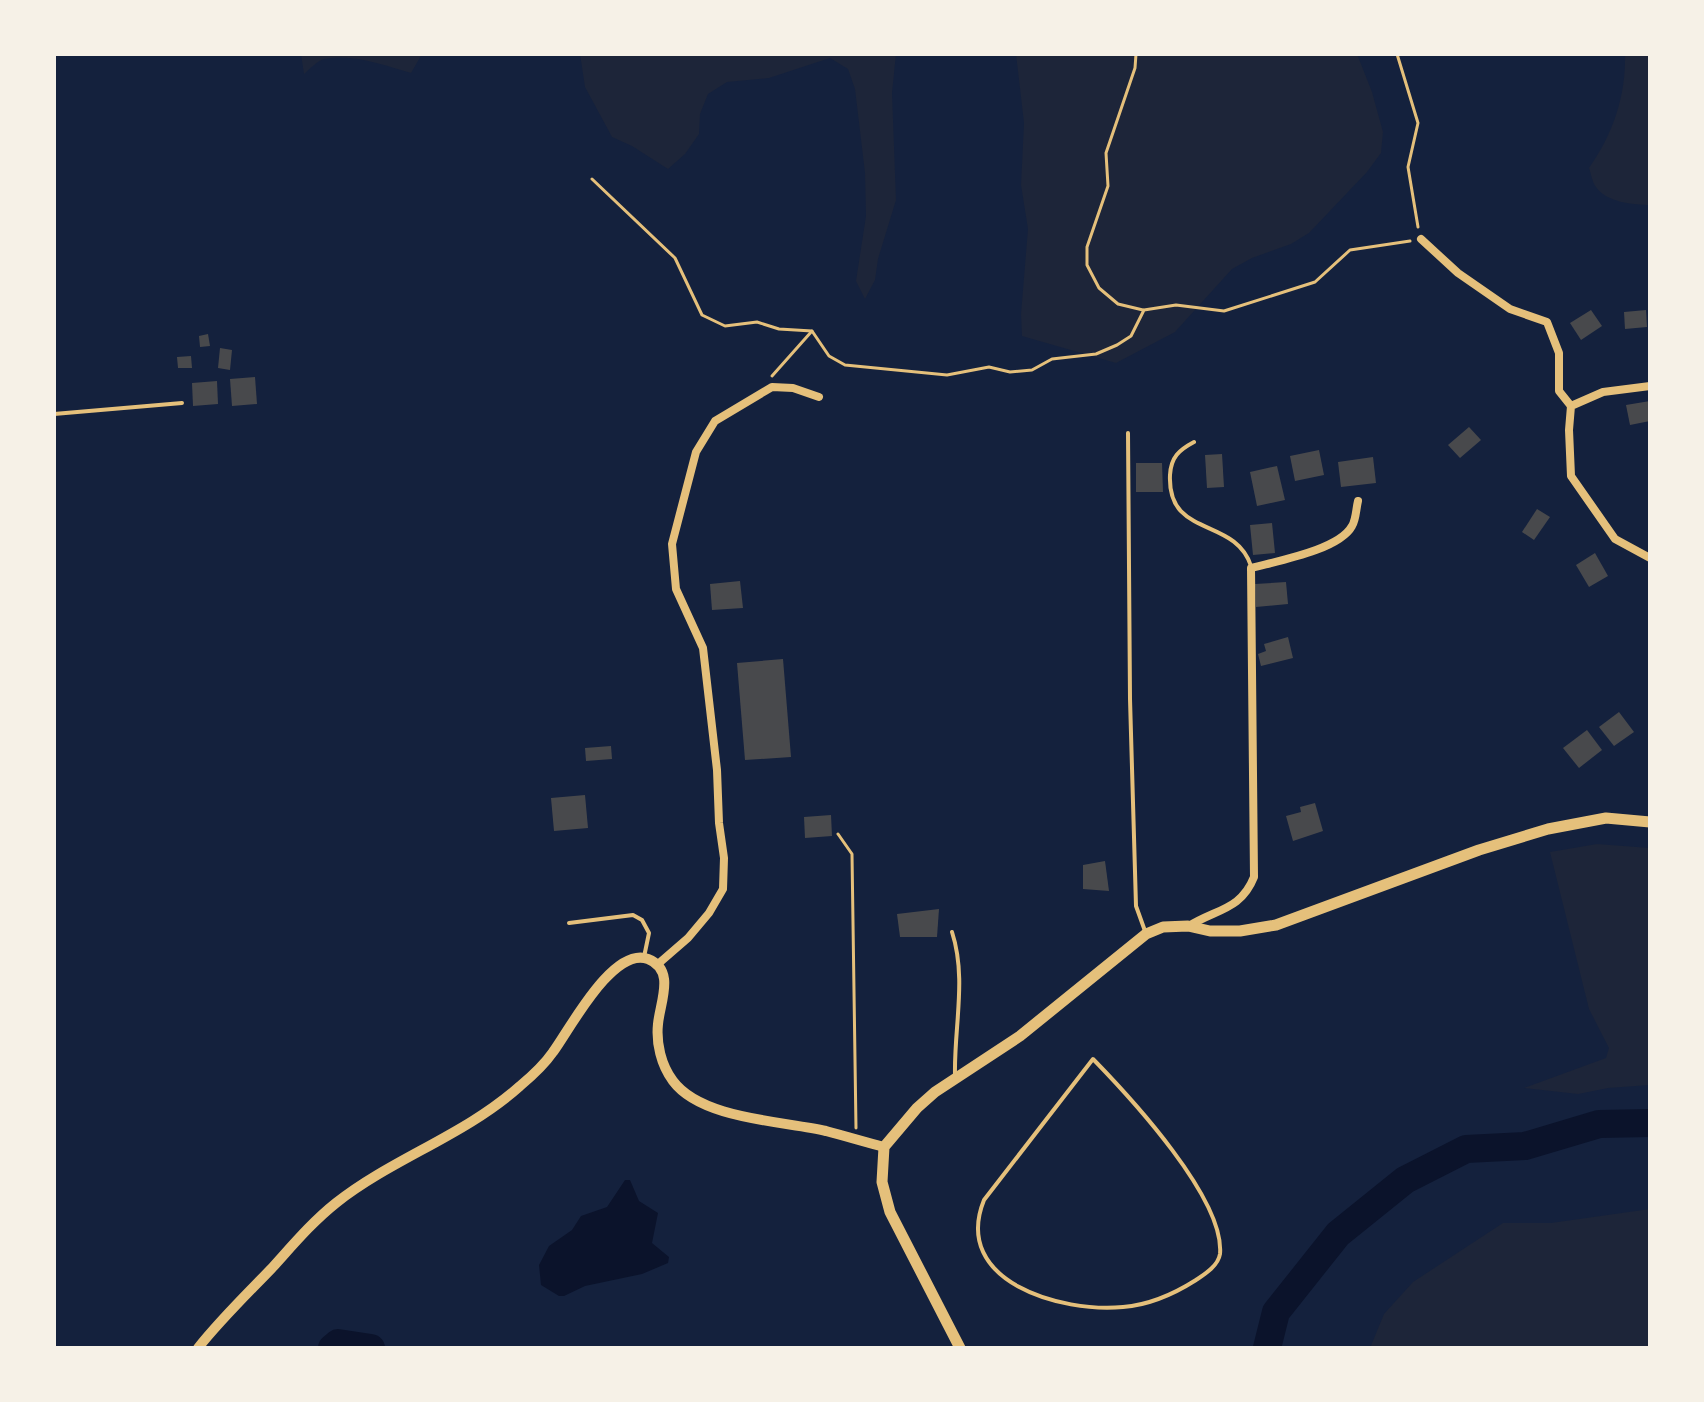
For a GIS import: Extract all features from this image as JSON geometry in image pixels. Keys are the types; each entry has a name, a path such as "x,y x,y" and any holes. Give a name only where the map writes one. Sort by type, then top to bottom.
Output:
{"main road":[{"path":"960,1348 890,1212 882,1182 884,1147 935,1092 1020,1036 1146,934 1163,927 1240,931 1276,925 1479,850 1548,829 1606,818 1650,822"}],"street":[{"path":"1421,239 1458,273 1510,309 1547,322 1559,353 1559,391 1571,406 1571,476 1615,539 1650,558"},
{"path":"1571,406 1603,392 1650,386"},
{"path":"658,964 688,938 709,913 723,889 724,858 717,770 703,648 676,589 672,544 696,452 715,421 772,387 793,388 819,397"},
{"path":"1188,926 1220,913 1240,899 1248,891 1254,877 1251,568 1343,538 1353,525 1358,501"},
{"path":"198,1348 297,1239 336,1202 498,1106 553,1052 603,980 622,965 644,957 658,964 664,973 658,1043 664,1064 674,1082 693,1099 714,1108 884,1147"}],"lane":[{"path":"54,414 182,403"},
{"path":"1128,433 1130,699 1136,906 1146,934"},
{"path":"1194,442 1180,450 1171,462 1172,500 1180,512 1234,541 1247,553 1251,568"},
{"path":"569,923 633,915 642,920 649,933 644,957"},
{"path":"952,932 957,948 960,1021 955,1080"},
{"path":"1093,1059 1165,1140 1207,1204 1216,1227 1220,1252 1214,1265 1184,1287 1153,1301 1122,1307 1083,1306 1043,1299 1010,1284 987,1259 978,1233 977,1217 984,1200 1093,1059"}],"path":[{"path":"1136,54 1135,68 1106,153 1108,186 1087,247 1087,265 1099,288 1118,304 1144,310 1176,305 1224,311 1315,282 1350,250 1421,239 1408,167 1418,123 1397,54"},
{"path":"592,179 675,258 702,315 725,326 757,322 779,329 812,331"},
{"path":"812,331 829,356 845,365 947,375 989,367 1010,372 1032,370 1052,359 1096,354 1117,345 1131,336 1144,310"},
{"path":"772,387 771,377 812,331"},
{"path":"838,834 852,854 856,1140"}],"shaded area":[{"path":"301,54 422,54 411,73 368,61 335,58 321,60 304,74"},
{"path":"580,54 896,54 892,93 896,200 878,259 875,280 865,299 856,281 866,216 865,173 855,89 848,69 830,58 769,78 727,82 708,94 700,114 699,134 685,154 668,169 612,137 585,87"},
{"path":"1016,54 1357,54 1383,132 1381,153 1309,233 1232,269 1175,332 1116,363 1022,336 1028,229 1021,185 1024,123"},
{"path":"1625,54 1650,54 1650,205 1628,203 1606,196 1595,185 1589,168 1605,142 1616,114 1623,85"},
{"path":"1597,844 1650,848 1650,1085 1578,1094 1524,1088 1606,1058 1609,1048 1589,1009 1550,852"},
{"path":"625,1180 630,1180 639,1201 658,1213 652,1243 669,1257 668,1263 642,1274 585,1286 564,1296 541,1285 539,1265 549,1246 572,1230 581,1216 607,1207"},
{"path":"1650,1209 1650,1348 1370,1348 1384,1314 1413,1282 1503,1223 1551,1223"}],"building":[{"path":"1591,310 1602,326 1581,340 1570,323"},
{"path":"1646,310 1647,327 1625,329 1624,312"},
{"path":"208,334 210,346 200,347 199,336"},
{"path":"220,348 232,350 230,370 218,368"},
{"path":"191,356 192,368 178,368 177,357"},
{"path":"255,377 257,404 232,406 230,379"},
{"path":"217,381 218,404 193,406 192,383"},
{"path":"1650,401 1650,421 1630,425 1626,405"},
{"path":"1469,427 1481,440 1460,458 1448,445"},
{"path":"1319,450 1324,475 1295,481 1290,456"},
{"path":"1222,454 1224,487 1207,488 1205,455"},
{"path":"1373,457 1376,483 1341,487 1338,462"},
{"path":"1136,463 1162,463 1163,492 1136,492"},
{"path":"1277,466 1285,500 1257,506 1250,472"},
{"path":"1537,509 1550,517 1534,540 1522,532"},
{"path":"1272,523 1275,553 1253,555 1250,525"},
{"path":"1595,553 1608,576 1589,587 1576,565"},
{"path":"740,581 743,608 712,610 710,584"},
{"path":"1286,582 1288,604 1256,607 1255,584"},
{"path":"1288,637 1293,658 1261,666 1258,654 1266,651 1264,644"},
{"path":"783,659 791,757 745,760 737,663"},
{"path":"1619,712 1634,732 1614,746 1599,727"},
{"path":"1587,730 1602,750 1579,768 1563,748"},
{"path":"611,746 612,759 586,761 585,748"},
{"path":"585,795 588,828 554,831 551,798"},
{"path":"1315,803 1323,831 1293,841 1286,816 1301,812 1300,807"},
{"path":"831,815 832,836 805,838 804,817"},
{"path":"1105,861 1109,891 1083,889 1083,865"},
{"path":"939,909 937,937 900,937 897,914"}],"waterway":[{"path":"1267,1348 1276,1312 1338,1234 1405,1180 1466,1149 1525,1146 1599,1124 1650,1123"},
{"path":"332,1348 338,1343 371,1348"}]}
